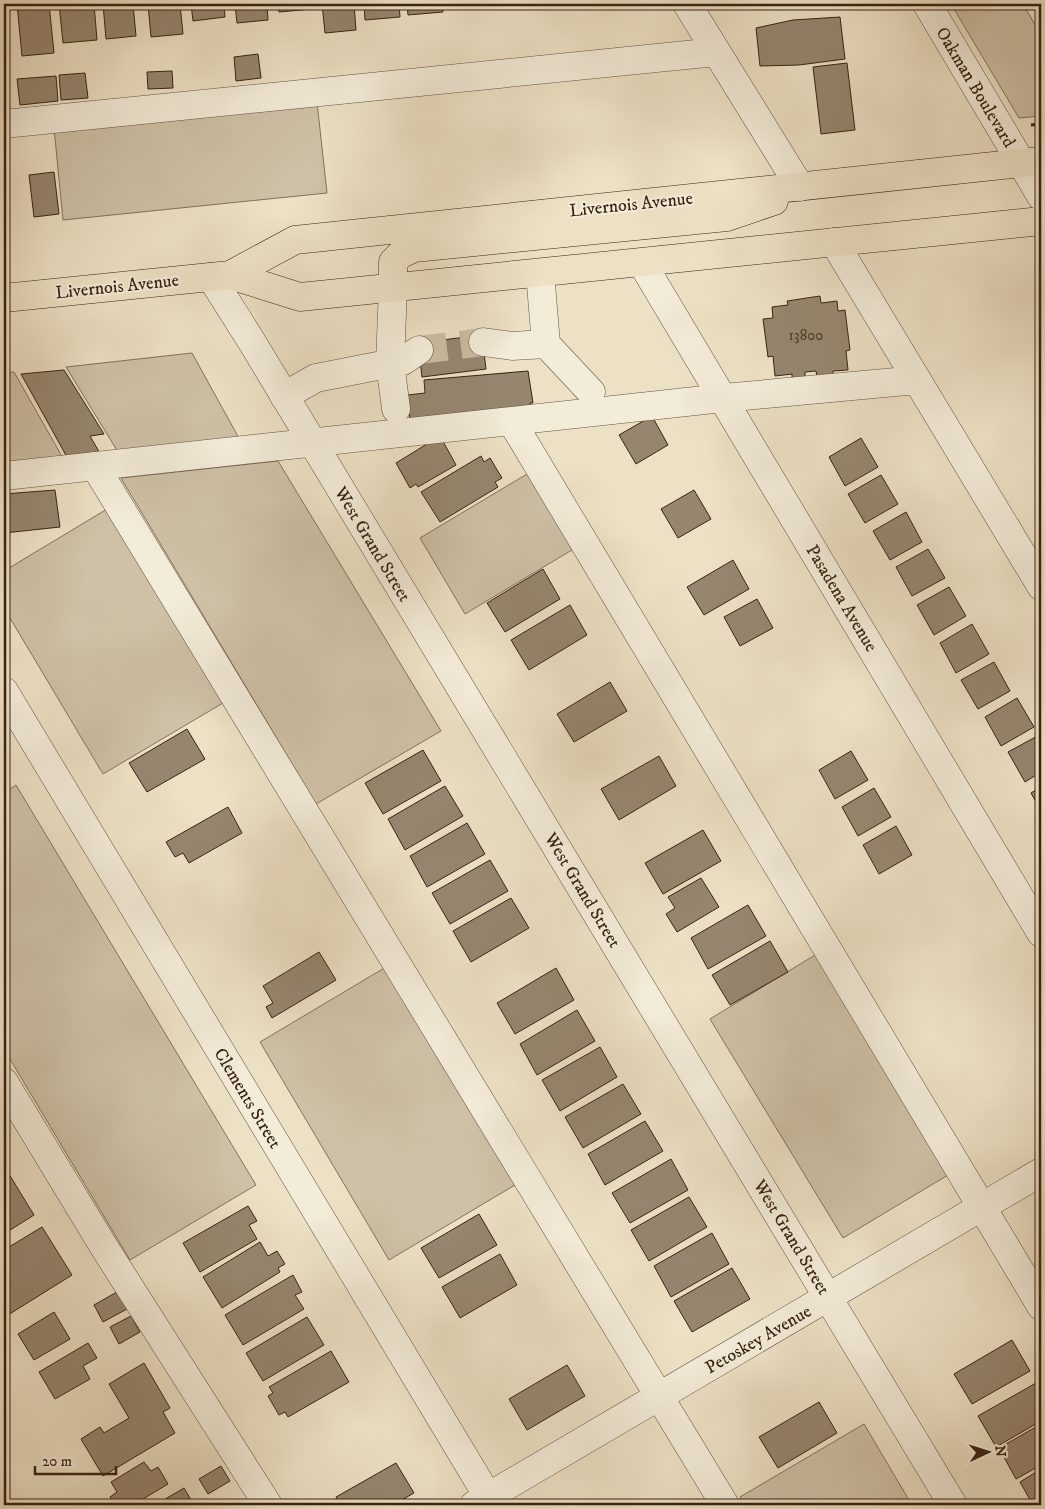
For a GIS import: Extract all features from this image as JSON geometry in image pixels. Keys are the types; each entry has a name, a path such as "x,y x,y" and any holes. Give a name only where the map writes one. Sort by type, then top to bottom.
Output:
{"main road":[{"name":"Livernois Avenue","path":"4,298 220,276 294,240 1031,162"},
{"path":"393,288 393,262 401,254 414,248 727,217 811,185"},
{"name":"Livernois Avenue","path":"220,276 300,297 1041,221"}],"street":[{"path":"687,4 716,52 811,185"},
{"name":"Oakman Boulevard","path":"927,4 1031,162 1041,196"},
{"path":"4,124 716,52"},
{"path":"834,242 1041,586"},
{"name":"Pasadena Avenue","path":"642,263 1041,933"},
{"path":"540,273 546,344 591,392"},
{"name":"West Grand Street","path":"220,276 284,396 953,1505"},
{"path":"393,288 408,359 396,409"},
{"path":"484,350 546,344"},
{"path":"284,396 316,378 408,359"},
{"path":"4,476 723,398 917,380"},
{"path":"512,422 1041,1306"},
{"path":"95,466 725,1505"},
{"name":"Clements Street","path":"4,691 485,1503"},
{"path":"4,1082 104,1247 268,1505"},
{"name":"Petoskey Avenue","path":"485,1503 660,1396 1041,1172"}],"shaded area":[{"path":"951,4 1023,4 1041,35 1041,116 1019,118"},
{"path":"317,102 327,193 63,220 54,128"},
{"path":"192,353 240,440 118,452 66,367"},
{"path":"14,372 64,460 4,464 4,373"},
{"path":"278,461 441,731 316,804 121,478"},
{"path":"532,471 577,547 465,614 420,538"},
{"path":"112,506 228,700 103,774 4,608 4,571"},
{"path":"16,785 256,1185 130,1260 4,1049 4,793"},
{"path":"820,952 953,1172 843,1238 710,1019"},
{"path":"386,967 515,1185 389,1260 260,1042"},
{"path":"864,1424 912,1505 745,1505 740,1497"}],"building":[{"path":"4,4 6,4 9,38 4,38"},
{"path":"17,4 49,4 54,53 22,56"},
{"path":"59,4 94,4 97,40 63,43"},
{"path":"103,4 133,4 136,36 106,39"},
{"path":"148,4 180,4 183,34 151,37"},
{"path":"191,4 224,4 225,17 193,21"},
{"path":"235,4 267,4 268,20 237,23"},
{"path":"278,4 311,4 312,9 279,12"},
{"path":"322,4 354,4 356,30 325,33"},
{"path":"364,4 399,4 400,17 365,20"},
{"path":"407,4 442,4 443,12 408,15"},
{"path":"840,17 845,59 799,65 760,66 756,28 793,20"},
{"path":"258,54 261,78 236,81 234,57"},
{"path":"847,63 855,130 821,134 813,67"},
{"path":"172,71 173,88 148,89 147,72"},
{"path":"85,73 88,98 61,100 59,75"},
{"path":"56,76 58,101 20,105 17,79"},
{"path":"54,172 59,214 34,217 29,175"},
{"path":"820,296 821,303 837,301 838,311 845,310 850,350 846,351 848,370 833,371 833,375 817,377 816,371 805,372 805,378 792,380 792,374 775,376 773,356 768,357 763,319 773,318 772,307 788,305 787,301"},
{"path":"482,335 486,369 422,377 418,343"},
{"path":"64,370 104,434 90,436 101,455 68,459 21,374"},
{"path":"528,371 533,403 530,403 531,410 410,421 408,395 425,393 424,380"},
{"path":"652,416 668,445 636,464 619,435"},
{"path":"440,436 456,465 418,487 416,484 410,488 396,463"},
{"path":"861,438 878,467 845,486 829,457"},
{"path":"481,456 484,462 490,458 502,478 495,482 498,487 440,522 421,492"},
{"path":"881,475 898,504 865,523 848,494"},
{"path":"55,490 60,527 4,533 4,494"},
{"path":"694,490 711,519 678,538 661,509"},
{"path":"906,512 922,542 890,560 873,531"},
{"path":"928,549 945,578 912,596 896,567"},
{"path":"733,560 749,589 704,615 687,587"},
{"path":"543,569 560,599 505,632 487,603"},
{"path":"949,587 966,616 934,635 917,605"},
{"path":"757,599 773,628 740,646 724,617"},
{"path":"570,605 587,635 529,670 511,640"},
{"path":"972,624 989,654 956,673 940,643"},
{"path":"994,662 1010,691 978,709 961,680"},
{"path":"610,682 627,711 574,742 557,714"},
{"path":"1017,698 1034,727 1001,746 985,717"},
{"path":"187,729 205,759 147,792 129,763"},
{"path":"1041,734 1041,772 1025,782 1008,752"},
{"path":"423,750 441,781 383,814 365,783"},
{"path":"851,751 868,780 835,799 819,770"},
{"path":"659,756 676,786 619,820 601,789"},
{"path":"445,786 463,816 405,850 388,819"},
{"path":"1041,787 1041,811 1031,793"},
{"path":"874,788 891,817 858,836 842,807"},
{"path":"228,807 242,833 189,863 183,853 175,857 166,842"},
{"path":"467,823 485,854 427,887 410,856"},
{"path":"896,826 912,855 879,874 863,845"},
{"path":"703,830 721,861 663,894 645,863"},
{"path":"490,860 508,891 450,924 432,893"},
{"path":"701,878 719,907 677,932 666,914 675,908 668,897"},
{"path":"511,898 529,928 471,962 453,931"},
{"path":"748,905 766,936 708,969 691,938"},
{"path":"770,941 788,972 730,1005 712,975"},
{"path":"319,952 336,980 272,1018 266,1007 273,1003 263,986"},
{"path":"556,968 574,1000 515,1034 497,1003"},
{"path":"577,1010 595,1041 537,1075 520,1044"},
{"path":"600,1047 617,1077 560,1111 542,1080"},
{"path":"623,1084 641,1114 583,1148 565,1117"},
{"path":"645,1121 663,1151 605,1185 588,1154"},
{"path":"671,1159 688,1190 630,1223 612,1193"},
{"path":"4,1166 34,1215 4,1234"},
{"path":"689,1197 707,1227 649,1261 631,1230"},
{"path":"248,1206 257,1221 249,1225 257,1239 200,1272 183,1243"},
{"path":"479,1214 497,1245 439,1278 421,1248"},
{"path":"42,1227 72,1275 8,1315 4,1307 4,1250"},
{"path":"712,1233 729,1264 671,1297 654,1266"},
{"path":"260,1242 268,1256 277,1251 285,1264 278,1268 280,1272 222,1308 203,1277"},
{"path":"500,1254 517,1285 460,1318 442,1287"},
{"path":"732,1268 750,1299 692,1332 674,1301"},
{"path":"293,1275 302,1292 295,1295 304,1309 243,1345 225,1315"},
{"path":"117,1292 127,1309 103,1322 94,1305"},
{"path":"54,1312 70,1339 34,1360 18,1334"},
{"path":"131,1316 140,1332 119,1344 110,1327"},
{"path":"307,1317 324,1345 263,1381 246,1353"},
{"path":"1012,1340 1030,1371 972,1404 954,1374"},
{"path":"88,1343 97,1358 83,1366 90,1379 55,1399 39,1372"},
{"path":"331,1351 349,1382 288,1417 285,1412 279,1415 268,1396 273,1393 269,1387"},
{"path":"144,1363 170,1408 163,1412 175,1433 103,1476 81,1439 100,1427 104,1433 129,1418 109,1384"},
{"path":"567,1365 585,1396 527,1430 509,1399"},
{"path":"1036,1383 1041,1391 1041,1421 996,1447 978,1416"},
{"path":"819,1402 837,1433 778,1468 759,1437"},
{"path":"1041,1424 1041,1465 1016,1479 999,1448"},
{"path":"144,1462 151,1471 158,1467 168,1484 133,1505 115,1505 110,1497 117,1492 111,1482"},
{"path":"396,1463 414,1493 393,1505 340,1505 336,1497"},
{"path":"221,1466 230,1481 208,1494 199,1479"},
{"path":"1041,1469 1041,1505 1033,1505 1020,1482"},
{"path":"184,1488 194,1505 155,1505"}],"tunnel":[{"path":"419,350 483,342"}]}
